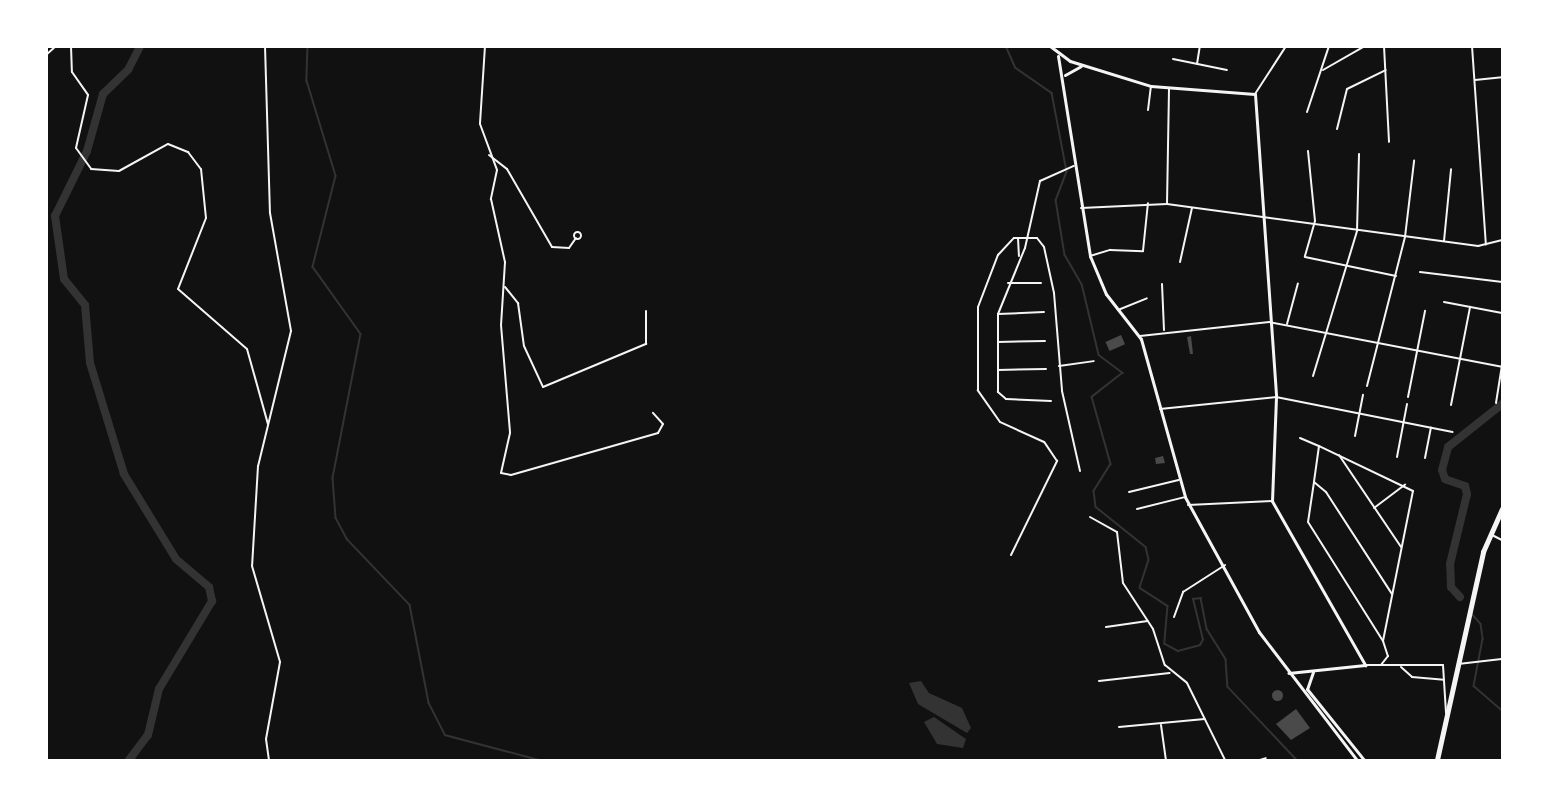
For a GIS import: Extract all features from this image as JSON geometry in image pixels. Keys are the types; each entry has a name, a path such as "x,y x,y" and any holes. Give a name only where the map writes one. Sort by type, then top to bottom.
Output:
{"highway":[{"path":"1437,760 1457,664 1490,534 1503,508"}],"street":[{"path":"46,55 56,46"},
{"path":"71,46 72,72 88,95 76,148 86,164 96,172 119,171 168,144 195,159 206,181 206,218 177,287 201,315 247,349 268,424"},
{"path":"265,46 270,213 291,331 258,466 252,566 280,662 266,739 269,760"},
{"path":"485,46 479,116 489,155 497,170 491,199 504,248 504,399 510,433 500,466 506,476 657,433 663,424 653,413"},
{"path":"1050,46 1057,54 1065,77 1074,166 1090,256 1118,310 1140,336 1179,480 1188,505 1288,673 1357,760"},
{"path":"1197,64 1200,46"},
{"path":"1286,46 1255,94 1276,397 1272,501 1365,665"},
{"path":"1307,112 1329,46"},
{"path":"1322,71 1365,46"},
{"path":"1384,46 1389,142"},
{"path":"1472,46 1485,245"},
{"path":"1057,54 1086,66 1151,86 1255,94"},
{"path":"1173,59 1227,70"},
{"path":"1065,77 1070,68 1086,66"},
{"path":"1337,129 1347,89 1386,70"},
{"path":"1474,80 1503,77"},
{"path":"1149,110 1151,86"},
{"path":"1167,204 1169,88"},
{"path":"1308,151 1315,225 1305,257 1345,268 1396,276"},
{"path":"1313,376 1357,231 1359,154"},
{"path":"489,155 507,169 552,247 568,248 576,238"},
{"path":"1367,386 1405,237 1414,161"},
{"path":"1051,401 1006,399 998,392 998,314 1019,259 1038,184 1057,170 1074,166"},
{"path":"1444,241 1451,169"},
{"path":"1081,208 1148,203 1167,204 1262,219 1405,237 1485,245 1503,240"},
{"path":"1090,256 1110,250 1143,251 1148,203"},
{"path":"1179,262 1192,208"},
{"path":"1011,555 1057,461 1048,445 1000,422 978,390 978,307 998,255 1018,238 1025,236 1044,247 1054,293 1059,366 1080,471"},
{"path":"1018,238 1019,259"},
{"path":"1420,272 1503,282"},
{"path":"1008,283 1041,283"},
{"path":"1287,324 1298,283"},
{"path":"1161,284 1164,330"},
{"path":"503,286 518,303 524,346 543,387 646,344 646,311"},
{"path":"1118,310 1147,298"},
{"path":"1444,302 1503,313"},
{"path":"1451,405 1470,307"},
{"path":"1407,397 1425,310"},
{"path":"998,314 1044,312"},
{"path":"1140,336 1269,322 1287,324 1417,351 1502,365 1496,403"},
{"path":"998,342 1044,341"},
{"path":"1059,366 1094,361"},
{"path":"998,370 1046,369"},
{"path":"1356,436 1363,395"},
{"path":"1160,409 1276,397 1453,432"},
{"path":"1397,457 1407,404"},
{"path":"1425,458 1431,428"},
{"path":"1300,438 1405,485 1413,495 1383,641"},
{"path":"1319,446 1308,522 1383,641 1388,656 1381,665"},
{"path":"1339,455 1401,547"},
{"path":"1129,492 1179,480"},
{"path":"1314,482 1326,492 1392,594"},
{"path":"1374,508 1405,485"},
{"path":"1137,509 1185,497"},
{"path":"1188,505 1272,501"},
{"path":"1090,517 1118,532 1123,583 1148,621 1171,673"},
{"path":"1490,534 1503,540"},
{"path":"1174,617 1183,592 1225,565"},
{"path":"1106,627 1148,621"},
{"path":"1457,664 1503,659"},
{"path":"1288,673 1365,665 1445,668 1447,716"},
{"path":"1401,666 1412,677 1444,680"},
{"path":"1314,671 1306,689 1364,760"},
{"path":"1099,681 1171,673 1184,678 1225,760"},
{"path":"1119,727 1205,719"},
{"path":"1161,724 1166,760"},
{"path":"1260,760 1266,758"}],"shaded area":[{"path":"921,681 929,693 962,708 971,728 967,733 918,704 909,683"},
{"path":"934,717 966,739 963,748 937,744 924,722"}],"building":[{"path":"1121,335 1125,344 1110,351 1105,342"},
{"path":"1191,336 1193,354 1190,354 1187,337"},
{"path":"1163,456 1165,463 1156,464 1155,458"},
{"path":"1277,689 1283,695 1277,701 1271,695"},
{"path":"1296,709 1310,728 1291,740 1276,724"}],"waterway":[{"path":"129,760 148,735 159,689 212,601 209,587 176,559 124,474 90,363 85,305 64,279 55,216 87,151 103,94 128,70 140,46"},
{"path":"308,46 307,81 336,176 313,267 361,334 333,478 336,518 347,539 410,605 429,703 445,735 539,760"},
{"path":"1006,46 1016,68 1052,93 1067,172 1056,200 1065,255 1082,284 1099,355 1123,373 1092,397 1111,464 1094,491 1096,507 1146,547 1149,560 1140,588 1168,606 1165,644 1178,651 1200,645 1203,640 1193,599 1201,598 1207,629 1226,660 1228,687 1297,760"},
{"path":"1460,597 1451,587 1450,564 1467,494 1465,486 1445,479 1442,470 1448,447 1502,404"},
{"path":"1472,614 1481,624 1483,639 1474,686 1502,710"}]}
